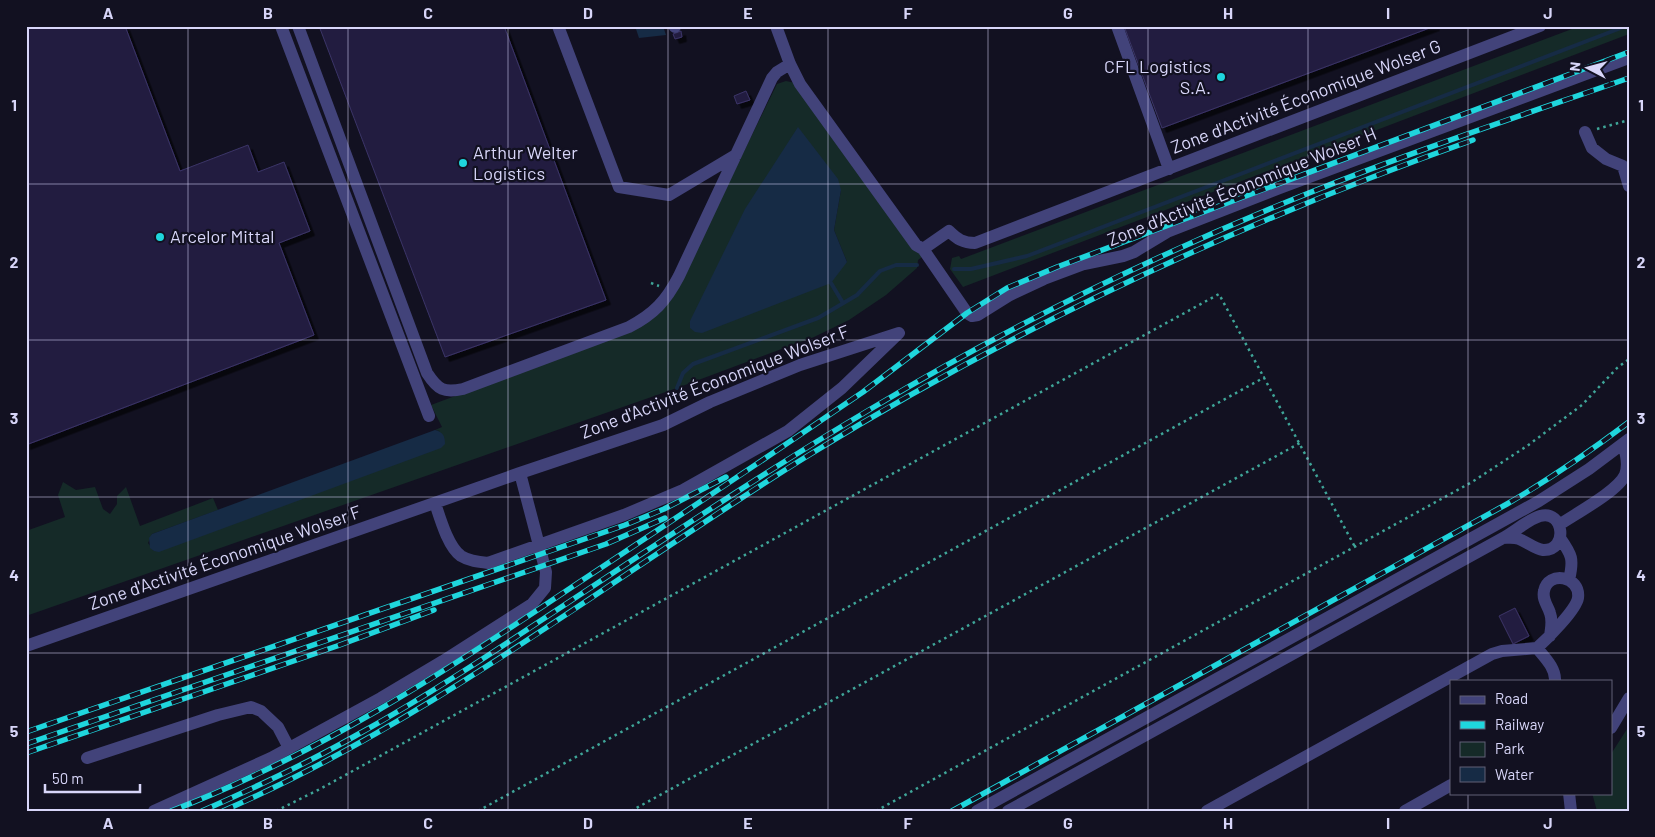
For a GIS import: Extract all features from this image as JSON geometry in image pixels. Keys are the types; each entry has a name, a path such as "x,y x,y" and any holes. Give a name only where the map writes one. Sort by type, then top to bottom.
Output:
{"lane":[{"path":"281,26 429,416"},
{"path":"298,26 427,373 435,386 449,392 464,389 623,329 645,318 660,306 675,284 721,190 772,78 777,72 790,64"},
{"path":"558,26 619,187 669,195 736,155"},
{"path":"776,26 790,64 800,84 916,245 925,252"},
{"name":"Zone d'Activité Économique Wolser G","path":"1116,26 1169,169"},
{"name":"Zone d'Activité Économique Wolser G","path":"925,252 949,231 966,243 975,244 1540,26"},
{"name":"Zone d'Activité Économique Wolser H","path":"925,252 967,313 972,316 978,315 1010,295 1044,279 1084,264 1128,254 1167,232 1271,191 1629,58"},
{"path":"1585,132 1592,148 1606,159 1626,169 1629,186"},
{"name":"Zone d'Activité Économique Wolser F","path":"26,646 520,473 663,425 718,398 800,365 899,333 842,388 788,431 683,490 624,515 488,563 474,562 460,556 448,539 435,503"},
{"path":"1559,525 1617,486 1625,474 1627,459 1626,441"},
{"path":"977,811 1539,501 1589,469 1626,441"},
{"path":"154,811 272,758 381,698 532,604 545,588 546,572 520,473"},
{"path":"1008,811 1503,538 1538,516 1550,517 1559,525 1561,531 1557,544 1544,550 1516,538 1503,538"},
{"path":"1560,538 1570,552 1573,566 1569,580"},
{"path":"1207,811 1492,654 1502,651 1537,648 1550,636 1578,599 1577,588 1569,580 1558,578 1548,582 1543,592 1552,624 1550,636"},
{"path":"1537,648 1549,663 1555,680"},
{"path":"1612,726 1629,698"},
{"path":"87,758 218,715 251,708 261,711 278,727 289,748"},
{"path":"1405,811 1450,786"},
{"path":"1569,794 1571,811"}],"path":[{"path":"1585,132 1629,120"},
{"path":"276,811 320,789 1220,294 1355,547"},
{"path":"876,811 1472,482 1527,446 1582,405 1629,358"},
{"path":"478,811 1265,377"},
{"path":"631,811 1300,443"}],"green space":[{"path":"1580,26 1629,26 1629,34 963,287 950,269 952,258 959,256 961,259"},
{"path":"786,81 800,84 926,254 918,260 917,268 886,295 849,320 814,337 677,388 26,616 26,531 65,517 58,495 63,482 76,490 95,487 103,509 110,514 117,504 117,496 126,487 140,526 213,498 218,510 152,534 148,543 154,551 440,431 435,430 442,427 431,405 632,330 682,277 777,84","holes":["841,190 834,230 847,262 690,321"]},
{"path":"1629,726 1629,811 1597,811 1592,794 1612,794 1612,752"}],"water":[{"path":"635,26 663,26 666,35 639,38"},
{"path":"798,127 838,179 841,190 834,230 847,262 831,283 702,333 695,332 690,328 690,321 745,209"},
{"path":"435,430 442,433 444,437 445,444 441,448 159,552 150,548 149,538 152,534"}],"building":[{"name":"Arcelor Mittal","path":"26,26 125,26 180,171 248,145 258,172 284,162 310,231 279,243 314,335 26,445"},
{"name":"Arthur Welter Logistics","path":"319,26 504,26 606,300 445,357"},
{"name":"CFL Logistics S.A.","path":"1124,26 1435,26 1162,128"},
{"path":"681,31 682,37 675,39 673,34"},
{"path":"746,91 750,100 737,104 734,96"},
{"path":"1515,608 1529,636 1513,644 1499,616"}],"waterway":[{"path":"954,269 971,269 1027,256 1626,26"},
{"path":"677,388 683,373 693,364 818,318 857,295 880,271 896,265 917,265"},
{"path":"831,283 843,303"}],"railway":[{"path":"171,811 277,765 427,681 524,619 797,437 863,392 967,313 1007,288 1057,267 1629,52"},
{"path":"202,811 318,756 413,703 800,452 976,349 1080,295 1186,245 1335,182 1629,78"},
{"path":"223,811 301,774 450,690 809,455 968,363 1050,320 1216,242 1386,172 1473,140"},
{"path":"952,811 1507,504 1569,465 1629,422"},
{"path":"26,732 625,525 664,509 726,477"},
{"path":"26,744 606,544 665,518"},
{"path":"26,753 337,646 434,610"}],"place":[{"name":"CFL Logistics S.A.","path":"1221,77"},
{"name":"Arthur Welter Logistics","path":"463,163"},
{"name":"Arcelor Mittal","path":"160,237"}]}
